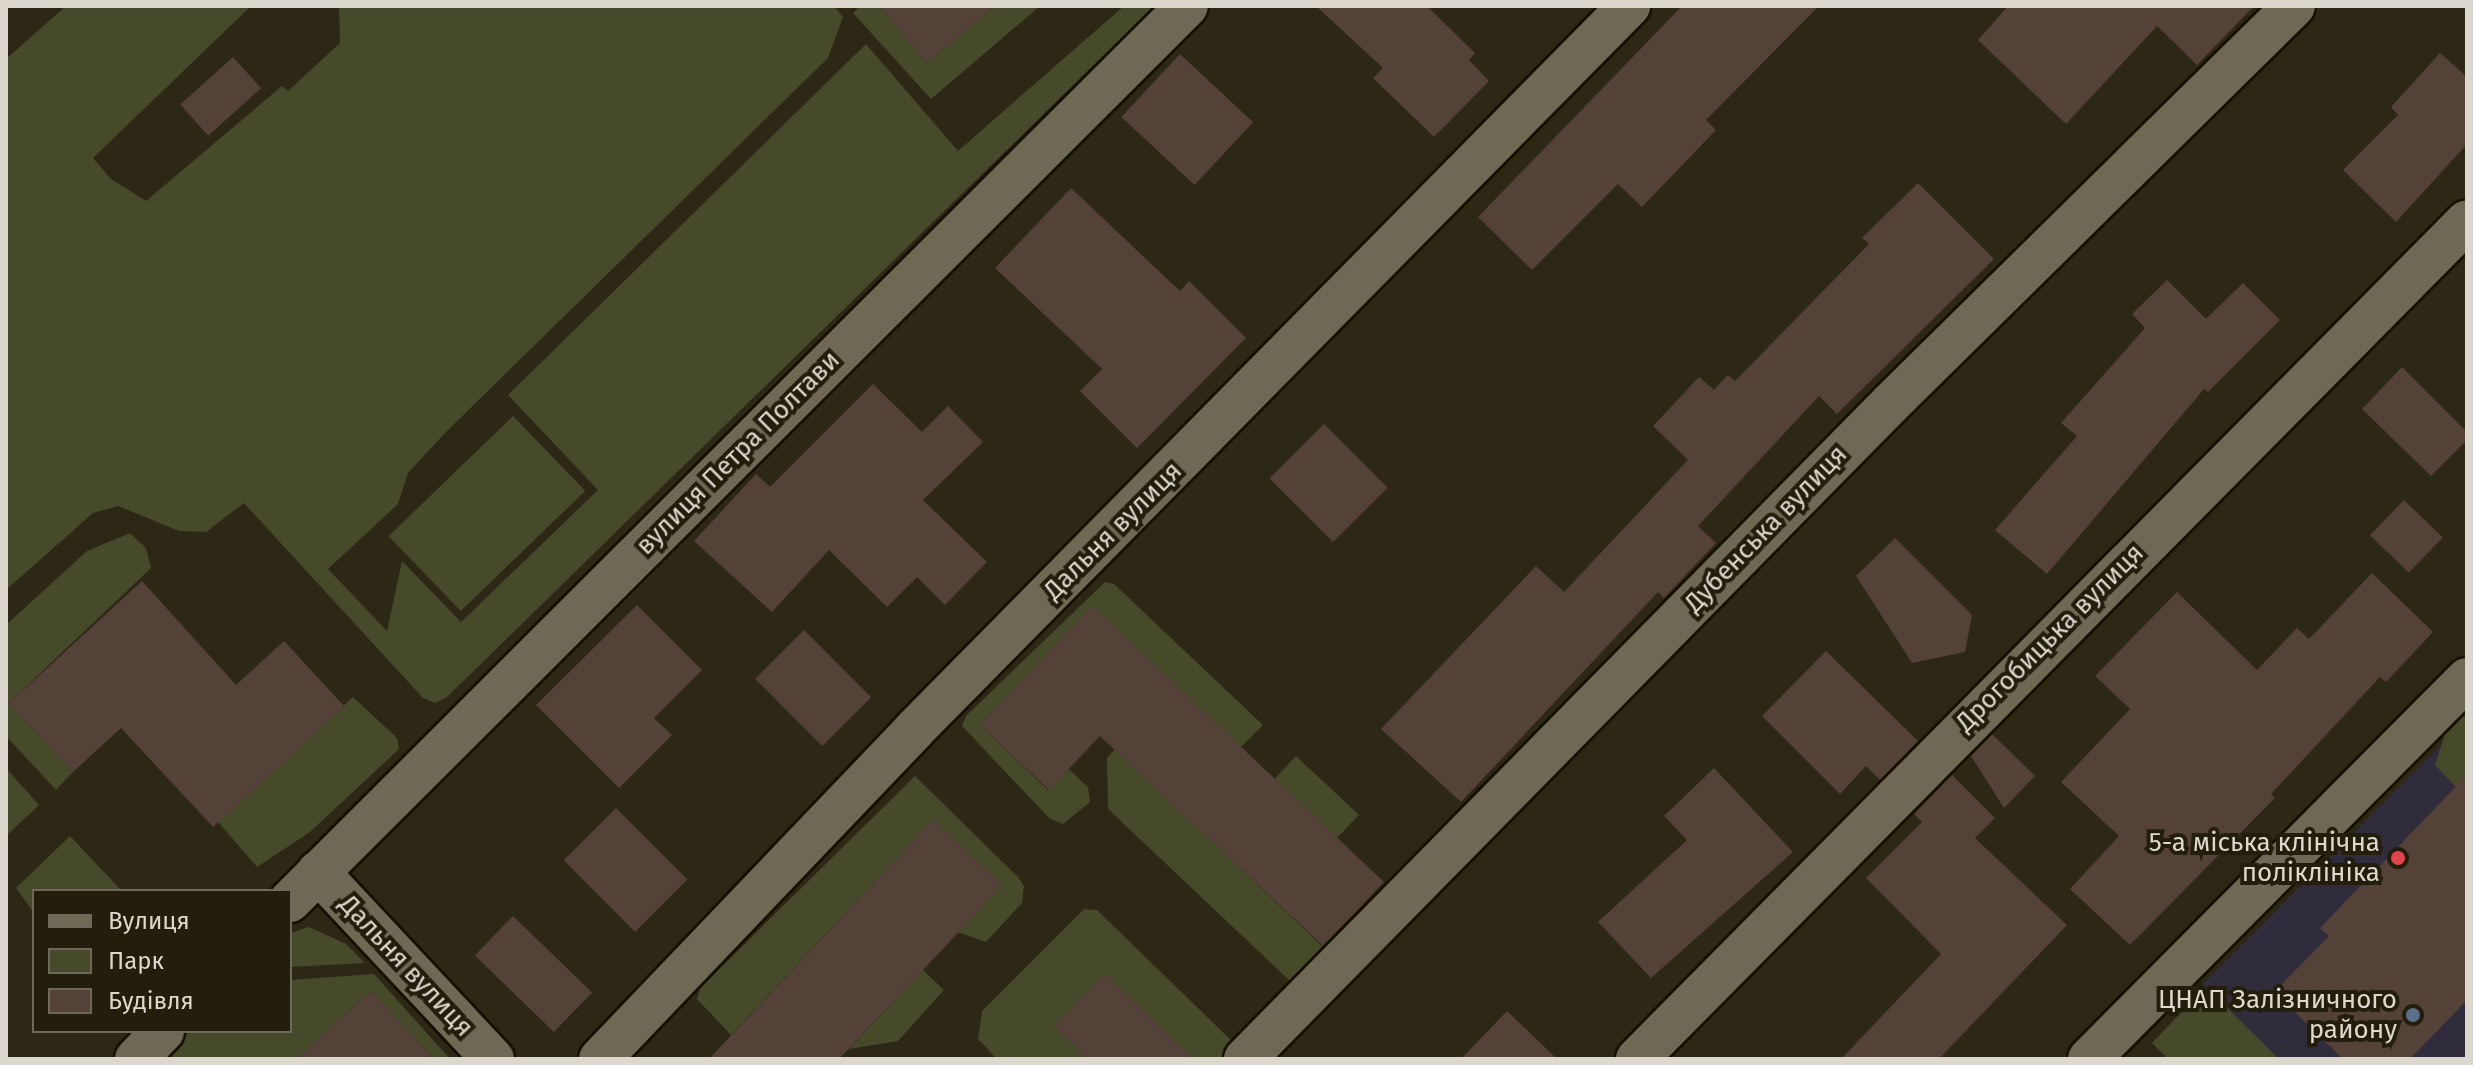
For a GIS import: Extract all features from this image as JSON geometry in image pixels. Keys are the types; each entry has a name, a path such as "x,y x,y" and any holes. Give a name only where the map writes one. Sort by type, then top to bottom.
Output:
{"street":[{"name":"вулиця Петра Полтави","path":"304,887 1187,6"},
{"name":"Дальня вулиця","path":"600,1059 914,730 1629,6"},
{"name":"Дубенська вулиця","path":"1245,1059 1890,404 2294,6"},
{"name":"Дрогобицька вулиця","path":"1637,1059 2467,221"},
{"path":"2089,1059 2467,679"},
{"name":"Дальня вулиця","path":"304,887 493,1059"},
{"path":"136,1059 161,1033"}],"shaded area":[{"name":"5-а міська клінічна поліклініка","path":"2467,719 2467,1059 2251,1059 2189,998"}],"green space":[{"path":"66,6 251,6 93,158 111,179 146,201 282,86 288,91 340,43 339,6 834,6 843,17 828,58 445,433 408,473 398,504 328,569 387,631 402,561 461,622 598,490 508,395 866,44 958,151 1124,6 1154,6 447,697 435,703 423,698 244,503 206,532 179,531 118,506 93,513 6,590 6,59"},
{"path":"860,6 879,6 927,63 994,6 1040,6 931,99 853,13"},
{"path":"513,416 585,491 461,611 389,536"},
{"path":"130,533 146,548 151,568 9,703 73,772 56,790 6,736 6,625 87,551"},
{"path":"1105,582 1114,584 1263,725 1241,747 1092,607 980,725 1048,790 1069,769 1088,787 1090,802 1063,824 1049,818 962,726 966,716"},
{"path":"353,697 397,738 399,749 310,832 257,867 218,822"},
{"path":"2467,710 2467,776 2456,787 2435,765 2446,731"},
{"path":"1115,749 1323,947 1290,981 1108,809 1107,758"},
{"path":"1296,756 1359,815 1337,838 1274,779"},
{"path":"6,768 39,805 6,836"},
{"path":"915,776 1018,877 1024,886 1022,903 986,942 957,932 1002,885 933,820 731,1035 697,999 700,988"},
{"path":"70,836 120,889 32,889 32,910 16,888"},
{"path":"1084,909 1097,910 1235,1044 1231,1059 997,1059 978,1039 982,1011"},
{"path":"309,927 346,944 365,963 292,967 292,932"},
{"path":"923,970 944,990 898,1041 849,1049"},
{"path":"374,974 450,1059 434,1059 371,991 296,1059 162,1059 188,1033 292,1033 292,980"},
{"path":"2209,990 2279,1059 2168,1059 2152,1043 2198,995"}],"building":[{"path":"879,6 994,6 927,63"},
{"path":"1316,6 1427,6 1475,53 1469,60 1489,81 1434,137 1373,78 1383,68"},
{"path":"1682,6 1819,6 1706,120 1716,130 1642,207 1618,184 1532,270 1478,217"},
{"path":"2008,6 2254,6 2197,65 2157,26 2066,124 1978,40"},
{"path":"2440,53 2467,77 2467,144 2396,222 2343,170 2398,115 2391,107"},
{"path":"1180,54 1253,122 1194,185 1121,117"},
{"path":"233,57 261,88 208,136 180,105"},
{"path":"1918,183 1994,259 1837,414 1819,396 1698,526 1716,543 1664,598 1658,592 1461,802 1381,729 1536,566 1564,592 1688,460 1653,426 1699,377 1714,390 1728,375 1735,381 1869,244 1862,238"},
{"path":"1071,188 1180,291 1189,281 1246,338 1137,448 1080,391 1102,369 995,268"},
{"path":"2167,280 2206,319 2243,283 2280,320 2208,392 2204,389 2047,574 1995,530 2077,436 2061,423 2145,328 2132,314"},
{"path":"2402,367 2467,432 2467,440 2431,476 2362,409"},
{"path":"873,384 922,432 948,406 983,442 923,500 987,562 945,605 917,577 887,607 829,550 772,612 694,541 756,474 770,487"},
{"path":"1324,424 1388,488 1333,542 1270,478"},
{"path":"2404,500 2443,538 2409,573 2370,535"},
{"path":"1895,538 1972,615 1965,652 1912,663 1856,576"},
{"path":"2372,573 2433,632 2386,682 2380,677 2271,794 2275,798 2130,945 2070,889 2119,836 2061,782 2130,709 2095,676 2177,592 2257,670 2297,628 2309,639"},
{"path":"142,581 236,685 284,641 344,706 213,827 121,728 73,772 9,703"},
{"path":"637,605 702,670 654,718 672,735 619,788 536,705"},
{"path":"1092,606 1384,882 1323,946 1100,736 1049,790 980,725"},
{"path":"804,630 871,697 822,746 755,679"},
{"path":"1826,651 1918,741 1880,780 1866,766 1840,794 1762,716"},
{"path":"1992,734 2035,776 2004,808 1971,756"},
{"path":"1714,768 1793,852 1651,978 1598,922 1687,840 1664,816"},
{"path":"1952,775 1995,818 1975,838 2067,925 1939,1059 1841,1059 1941,954 1866,878 1922,822 1914,814"},
{"path":"2467,775 2467,1000 2410,1059 2343,1059 2274,992 2329,936 2320,928"},
{"path":"616,808 687,879 635,932 564,860"},
{"path":"933,820 1002,885 941,951 839,1059 709,1059"},
{"path":"513,916 592,992 554,1032 475,956"},
{"path":"1105,974 1193,1059 1088,1059 1054,1026"},
{"path":"371,991 434,1059 296,1059"},
{"path":"1507,1011 1557,1059 1461,1059"}],"place":[{"name":"5-а міська клінічна поліклініка","path":"2398,858"},
{"name":"ЦНАП Залізничного району","path":"2413,1015"}]}
